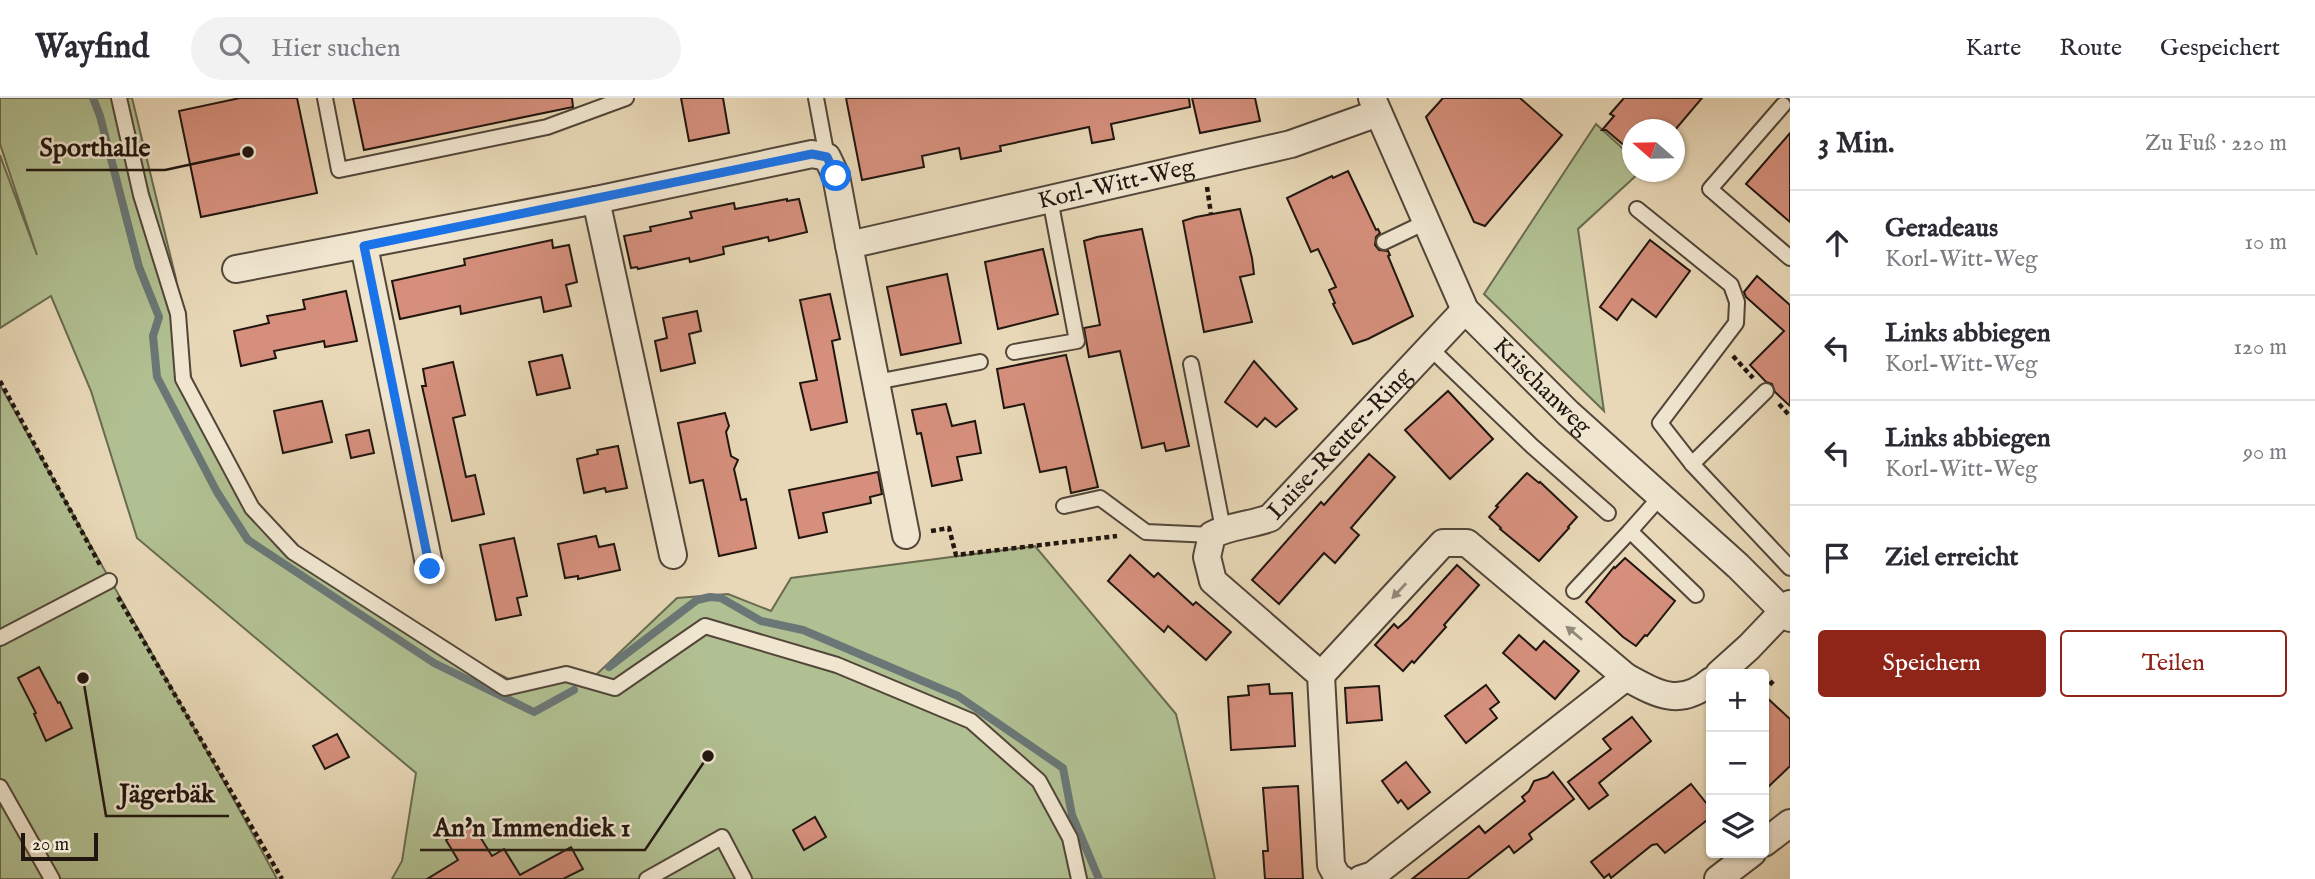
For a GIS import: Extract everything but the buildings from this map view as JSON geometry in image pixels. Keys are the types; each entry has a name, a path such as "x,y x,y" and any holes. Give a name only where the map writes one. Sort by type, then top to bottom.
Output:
{"street":[{"name":"Korl-Witt-Weg","path":"849,245 1291,144 1375,106"},
{"name":"Krischanweg","path":"1375,106 1465,310 1568,413 1788,611"},
{"path":"236,269 596,200 812,154 827,157 836,176 906,535"},
{"path":"596,200 673,555"},
{"path":"364,246 430,569"},
{"name":"Luise-Reuter-Ring","path":"1217,532 1270,518 1465,310"},
{"path":"1217,532 1207,556 1213,581 1321,675"},
{"path":"1342,879 1338,878 1331,865 1321,675 1443,543 1467,543 1626,677 1659,695 1682,696 1706,685"},
{"path":"1724,669 1788,611"},
{"path":"1361,879 1373,875 1626,677"},
{"path":"1769,839 1790,823"},
{"path":"1717,879 1745,858"}],"lane":[{"path":"119,98 141,195 178,314 183,379 252,508 293,552 505,688 566,674 615,688 705,626 849,670 971,721 1039,781 1070,838 1079,879"},
{"path":"325,98 339,170 547,127 626,98"},
{"path":"816,98 827,157"},
{"path":"1783,105 1710,189 1790,258"},
{"path":"1014,352 1077,341 1050,200"},
{"path":"1637,209 1731,285 1737,302 1736,323 1660,423 1692,464 1790,568"},
{"path":"1384,242 1426,222"},
{"path":"1430,348 1532,446 1608,513"},
{"path":"876,382 980,362"},
{"path":"1065,506 1100,498 1146,532 1217,532 1191,364"},
{"path":"1692,464 1766,391"},
{"path":"1574,591 1661,496"},
{"path":"1630,531 1696,595"},
{"path":"0,638 109,581"},
{"path":"0,787 51,879"},
{"path":"647,879 722,837 744,879"}],"path":[{"path":"1208,195 1211,214"},
{"path":"0,381 109,581 282,879"},
{"path":"906,535 950,528 956,555 1146,532"},
{"path":"1769,686 1775,679"}],"green space":[{"path":"0,98 132,98 176,279 191,377 213,432 257,508 314,561 451,650 519,684 597,674 677,598 728,594 771,611 791,578 1035,546 1176,714 1215,879 392,879 402,861 416,773 137,538 91,391 51,296 0,328 0,155 37,255 0,144"},
{"path":"1596,124 1622,148 1622,182 1629,182 1578,229 1604,411 1484,294"},
{"path":"0,385 175,693 277,879 0,879"}],"waterway":[{"path":"93,98 139,267 159,317 153,336 157,377 217,492 248,540 434,663 534,712 574,690"},
{"path":"609,667 697,600 710,597 721,598 761,621 803,630 958,696 1063,768 1072,815 1099,879"}],"place":[{"name":"Sporthalle","path":"248,152"},
{"name":"Jägerbäk","path":"83,678"},
{"name":"An'n Immendiek 1","path":"708,756"}],"route":[{"path":"430,569 364,246 812,154 827,157 836,176"}]}
